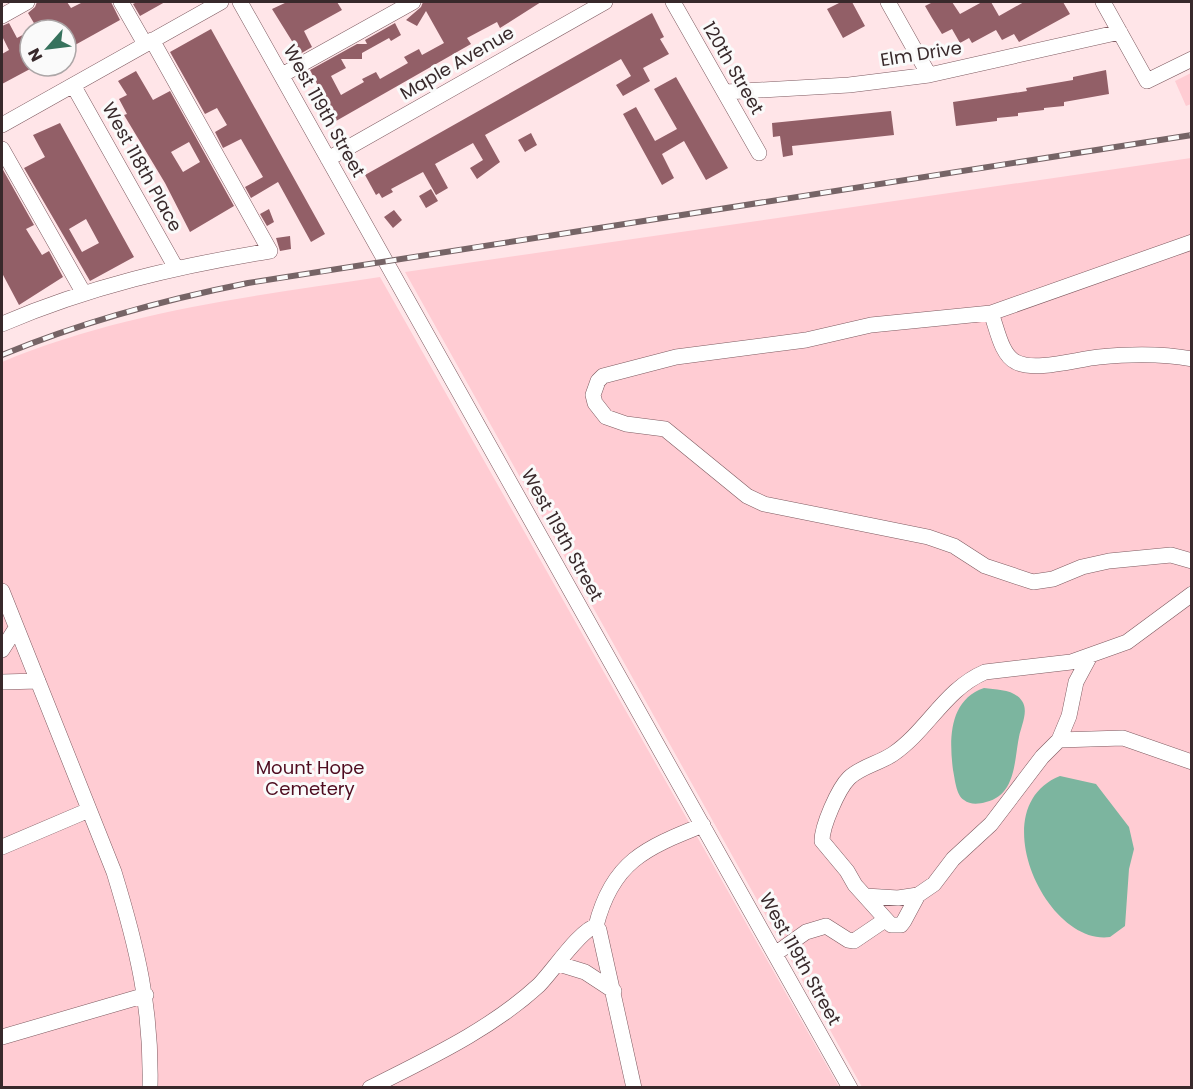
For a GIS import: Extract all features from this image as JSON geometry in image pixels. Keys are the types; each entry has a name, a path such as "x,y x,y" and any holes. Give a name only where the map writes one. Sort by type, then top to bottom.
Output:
{"street":[{"path":"2,16 27,2"},
{"path":"2,324 83,292 176,268 270,251 149,42 121,2"},
{"path":"2,125 221,2"},
{"name":"West 119th Street","path":"240,2 850,1088"},
{"path":"282,75 413,2"},
{"name":"Maple Avenue","path":"328,159 605,2"},
{"name":"120th Street","path":"673,2 759,153"},
{"path":"888,2 928,75"},
{"path":"1103,2 1147,81 1191,59"},
{"name":"Elm Drive","path":"726,92 849,85 928,75 1120,32"},
{"name":"West 118th Place","path":"73,85 176,268"},
{"path":"2,149 83,292"},
{"path":"1191,242 992,313 872,325 806,340 676,357 611,373 598,381 593,394 600,410 613,421 665,429 755,501 773,507 928,537 954,546 985,566 1020,579 1043,582 1082,567 1109,561 1171,555 1191,561"},
{"path":"992,313 1007,353 1022,365 1034,366 1077,359 1150,354 1191,359"},
{"path":"2,591 90,810 129,918 146,995 150,1088"},
{"path":"1090,656 1076,682 1069,716 1059,740 1042,757 991,824 952,859 934,884 918,895 901,924 891,925 822,841 827,821 850,777 893,754 907,743 952,694 975,676 985,672 1058,664 1090,656 1127,642 1191,594"},
{"path":"2,650 16,628"},
{"path":"2,682 38,681"},
{"path":"1059,740 1123,738 1191,762"},
{"path":"2,847 90,810"},
{"path":"634,1088 614,991 599,930 596,926 600,908 620,871 642,852 703,825"},
{"path":"865,896 890,898 918,895"},
{"path":"775,954 813,928 826,927 854,941 885,920"},
{"path":"370,1088 484,1028 515,1005 559,964 585,931 596,926"},
{"path":"559,964 585,972 614,991"},
{"path":"2,1037 146,995"}],"green space":[{"path":"1191,73 1191,104 1186,106 1175,81"},
{"path":"1191,158 1191,1087 862,1087 405,272"},
{"name":"Mount Hope Cemetery","path":"380,277 839,1087 2,1088 2,362 93,330 140,318 236,299"}],"shaded area":[{"path":"984,688 1015,694 1024,705 1025,714 1008,785 996,798 978,804 966,802 959,794 953,770 951,746 958,711 972,694"},
{"path":"1060,776 1096,784 1129,827 1134,849 1129,869 1125,926 1110,937 1086,934 1064,920 1045,898 1032,871 1025,843 1026,816 1037,792"}],"building":[{"path":"37,2 67,2 71,8 83,2 111,2 120,20 78,43 78,18 31,18 28,13"},
{"path":"165,2 140,16 133,4"},
{"path":"287,2 337,2 342,10 304,31 312,47 300,54 272,9"},
{"path":"423,2 541,2 500,28 497,22 467,38 471,44 336,121 310,70 357,44 367,44 365,40 395,23 401,35 391,41 389,38 362,53 362,59 341,59 346,68 331,76 341,95 364,82 362,79 376,72 380,79 408,63 404,57 419,49 422,55 444,43 426,11 417,26 406,20 421,7"},
{"path":"841,2 852,2 865,26 843,38 827,9"},
{"path":"933,2 952,2 960,14 982,2 991,2 999,16 1024,2 1063,2 1070,14 1019,42 1014,34 1002,40 996,30 972,43 969,38 960,43 952,29 942,34 925,6"},
{"path":"652,13 664,37 660,39 669,54 643,68 650,81 623,96 616,85 631,76 621,59 485,135 500,162 477,179 470,168 483,160 473,143 435,164 448,188 436,195 423,172 391,189 393,192 382,198 379,193 376,195 365,175"},
{"path":"9,23 18,37 18,75 2,84 2,54 9,50 2,36 2,26"},
{"path":"211,29 325,234 311,242 278,182 251,198 245,187 263,177 241,139 223,148 215,132 227,125 217,108 205,114 170,52"},
{"path":"1106,70 1109,94 1064,102 1064,106 1018,113 1018,116 997,118 997,121 956,126 953,102 1027,91 1026,88 1073,80 1073,77"},
{"path":"136,71 153,100 170,91 234,206 190,232 165,183 124,115 127,114 119,99 127,95 118,81","holes":["189,142 200,162 183,172 171,152"]},
{"path":"676,77 728,168 706,180 684,141 662,154 674,178 662,185 623,114 636,107 655,141 677,129 654,89"},
{"path":"891,111 894,135 792,146 793,155 783,157 780,136 773,137 772,123"},
{"path":"60,123 134,257 90,281 24,168 45,157 33,135","holes":["86,219 99,243 82,252 69,229"]},
{"path":"531,133 537,145 525,152 518,140"},
{"path":"2,168 34,225 26,229 42,255 49,251 63,277 19,305 2,273"},
{"path":"431,189 438,201 426,208 419,196"},
{"path":"269,209 274,222 267,226 260,214"},
{"path":"394,210 402,220 393,228 384,217"},
{"path":"290,236 291,249 280,251 276,238"}],"railway":[{"path":"2,355 62,332 123,313 248,283 1192,135"}]}
